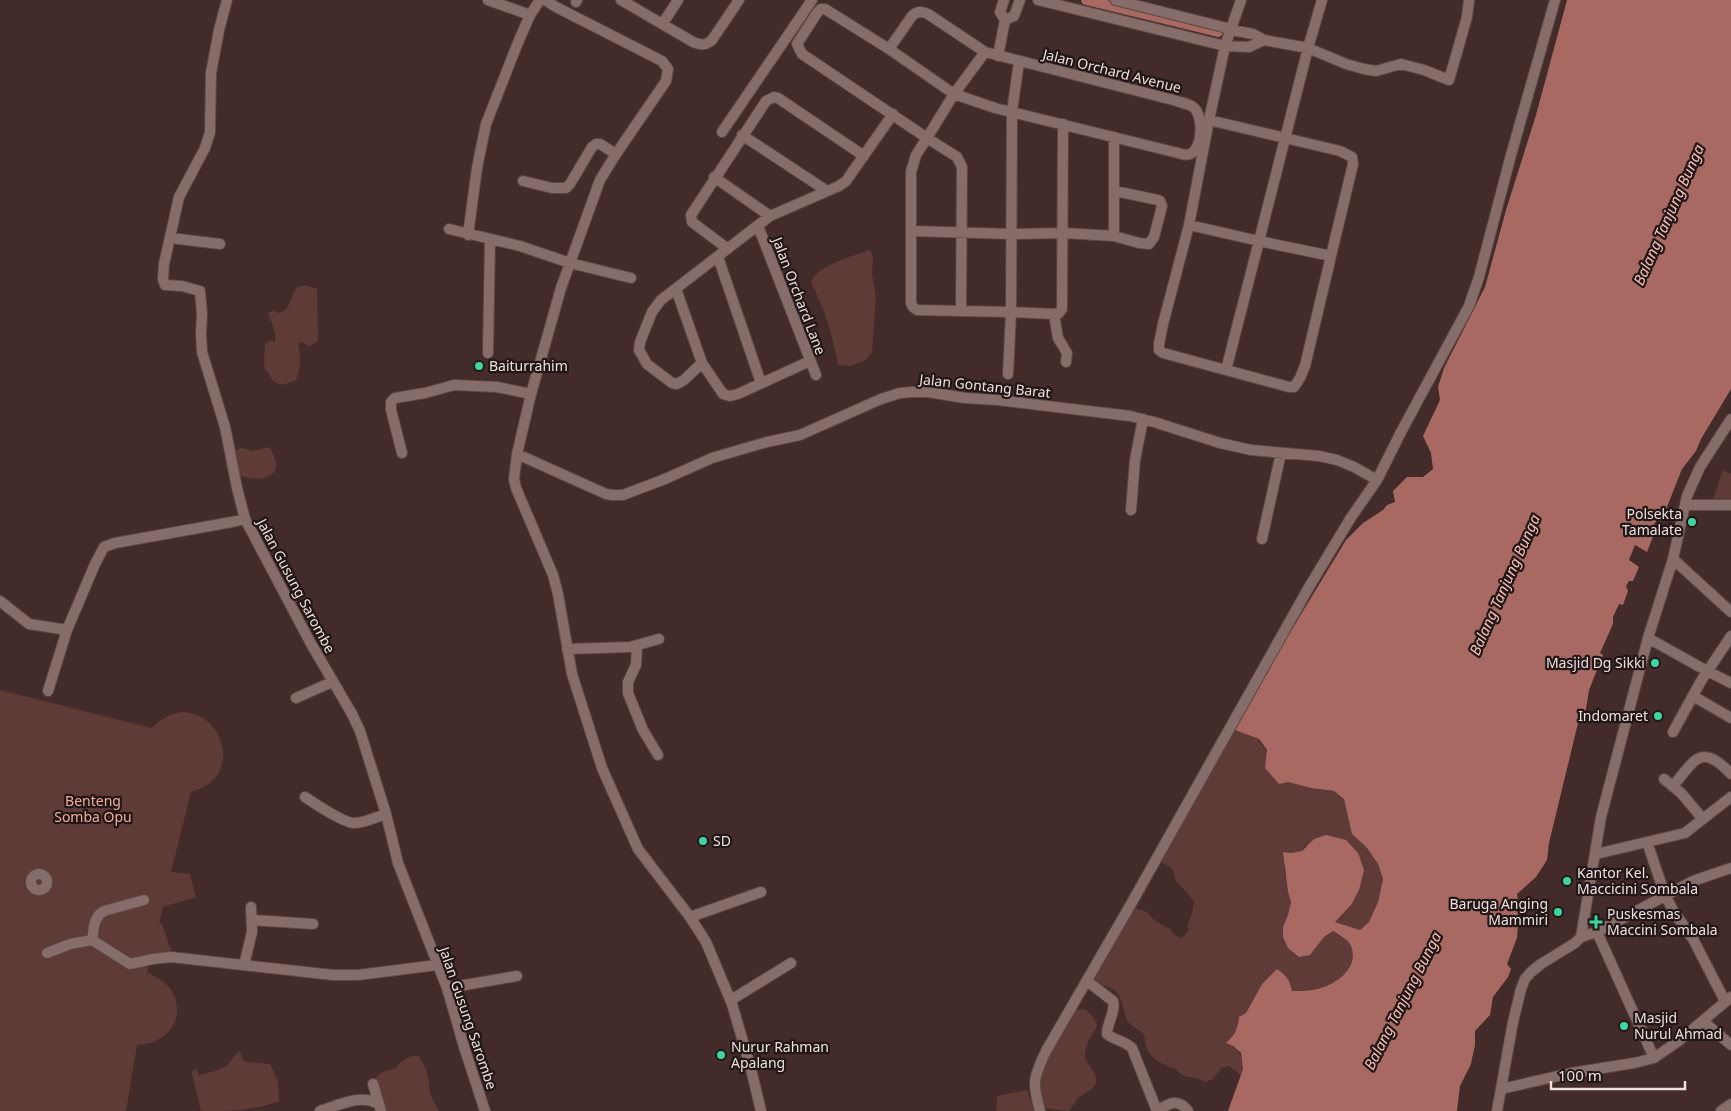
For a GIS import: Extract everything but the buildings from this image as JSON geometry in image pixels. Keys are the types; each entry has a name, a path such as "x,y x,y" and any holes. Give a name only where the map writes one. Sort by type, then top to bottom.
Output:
{"street":[{"name":"Jalan Gusung Sarombe","path":"227,0 211,73 210,132 205,148 179,196 164,264 163,279 165,285 182,286 200,292 202,352 224,422 244,519 360,731 386,814 398,863 447,988 485,1111"},
{"path":"488,0 530,16"},
{"path":"468,235 477,168 486,124 530,16 540,0"},
{"path":"545,0 662,62 668,69 662,87 616,154 600,180 594,195 553,312 531,394 517,454 514,479 516,488 553,575 572,674 602,768 638,849 690,917 706,942 731,1000 761,1111"},
{"path":"621,0 701,45 708,43 739,0"},
{"path":"663,23 678,0"},
{"path":"722,132 812,0"},
{"path":"998,56 1005,20 1000,12 1004,0"},
{"path":"1005,20 1014,16 1020,0"},
{"path":"1038,0 1226,46 1249,48 1264,40"},
{"path":"1115,0 1253,34 1264,40 1308,48 1346,64 1364,69 1376,71 1401,64 1424,70 1449,80 1469,0"},
{"path":"1209,120 1340,151 1354,159 1305,366 1294,386 1289,387 1163,353 1159,348 1189,225 1209,120 1226,46 1241,0"},
{"path":"1226,370 1322,0"},
{"path":"1040,1111 1033,1084 1035,1074 1046,1051 1197,788 1309,587 1377,480 1469,306 1474,294 1555,0"},
{"name":"Jalan Orchard Avenue","path":"889,50 912,16 915,13 923,12 985,52 1177,101 1193,107 1200,119 1200,134 1197,146 1193,152 1186,155 995,108 954,94 825,9 821,9 797,44 802,54 893,114"},
{"path":"985,52 954,94 912,163 911,303 913,307 917,310 1059,313 1062,309 1064,233 1063,124"},
{"path":"1008,374 1012,234 1012,111 1019,62"},
{"path":"728,249 696,226 690,218 742,135 766,102 774,97 781,100 864,156"},
{"path":"702,363 684,380 676,384 646,364 640,350 640,342 652,312 661,300 718,258 770,216 846,181 893,114 926,138 951,153 960,162 962,174 961,311"},
{"path":"742,135 827,191"},
{"path":"1114,137 1114,236"},
{"path":"523,181 552,188 566,188 592,147 596,144 600,144 616,154"},
{"path":"714,178 770,216"},
{"path":"912,231 1012,234 1064,233 1114,236 1146,244 1152,242 1162,206 1160,201 1115,191"},
{"path":"1189,225 1331,256"},
{"name":"Jalan Orchard Lane","path":"758,226 816,375"},
{"path":"449,229 533,250 570,264 631,278"},
{"path":"171,238 220,244"},
{"path":"488,353 490,239"},
{"path":"718,258 761,383"},
{"path":"676,289 702,363 726,395 738,394 810,361"},
{"path":"1054,314 1058,338 1067,353 1066,362"},
{"path":"402,453 391,410 391,402 394,398 454,384 531,394"},
{"name":"Jalan Gontang Barat","path":"517,454 606,494 618,495 666,479 712,458 767,442 800,435 881,399 900,393 928,392 1142,419 1220,443 1337,460 1377,480"},
{"path":"1131,510 1135,460 1142,419"},
{"path":"1581,937 1601,817 1648,638 1673,558 1685,505 1700,467 1731,419"},
{"path":"1262,539 1281,453"},
{"path":"1685,505 1731,505"},
{"path":"48,691 67,630 104,547 116,543 244,519"},
{"path":"1673,558 1731,612"},
{"path":"0,601 29,624 67,630"},
{"path":"1673,732 1707,671 1731,636"},
{"path":"1648,638 1731,683"},
{"path":"567,649 637,646 659,639"},
{"path":"637,646 636,665 628,682 628,692 642,730 658,755"},
{"path":"296,698 332,682"},
{"path":"1692,696 1731,718"},
{"path":"1673,786 1692,764 1702,756 1707,756 1716,761 1731,774"},
{"path":"1664,779 1673,786 1703,819"},
{"path":"305,797 351,823 358,823 386,814"},
{"path":"1596,854 1684,832 1731,797"},
{"path":"1501,1089 1571,1073 1654,1058 1680,1040 1728,999 1693,939 1674,912 1647,842"},
{"path":"1497,1111 1512,1022 1521,989 1531,972 1581,937 1597,932 1693,881 1731,868"},
{"path":"690,917 761,892"},
{"path":"92,940 95,920 98,914 144,900"},
{"path":"244,966 252,920 251,907"},
{"path":"252,920 313,924"},
{"path":"1597,932 1654,1058"},
{"path":"47,953 70,944 92,940 130,964 170,957 347,975 437,965"},
{"path":"731,1000 791,963"},
{"path":"447,988 517,976"},
{"path":"1087,981 1112,1001 1114,1006 1107,1034 1129,1044 1132,1048 1157,1111 1173,1102 1183,1105 1188,1111"},
{"path":"1702,1021 1731,1045"},
{"path":"374,1084 379,1107"},
{"path":"320,1111 366,1099 372,1100 379,1107"},
{"path":"1721,1111 1731,1104"}],"green space":[{"path":"870,250 873,257 872,273 876,297 872,352 866,360 851,366 838,365 828,323 811,283 820,271 828,266"},
{"path":"306,285 317,289 318,341 309,346 301,342 298,344 300,362 298,376 296,380 283,385 274,382 264,367 265,344 270,340 275,343 274,330 268,313 274,310 278,313 286,310 296,288"},
{"path":"269,447 276,464 272,475 259,479 241,476 236,464 235,450 243,448 253,451"},
{"path":"1723,470 1731,474 1731,502 1712,502"},
{"name":"Benteng Somba Opu","path":"0,690 152,728 171,715 189,713 205,720 217,733 223,749 222,766 212,781 191,792 171,872 190,874 196,897 163,907 159,924 162,924 172,954 150,959 147,973 161,980 171,990 176,1002 177,1014 173,1025 165,1035 153,1042 137,1045 126,1111 0,1111"},
{"path":"1235,730 1258,739 1288,782 1334,791 1344,799 1352,834 1367,848 1378,864 1383,880 1378,902 1369,922 1360,930 1335,922 1351,905 1306,845 1302,851 1291,853 1284,867 1291,902 1283,927 1310,955 1324,937 1333,931 1346,939 1350,944 1353,953 1351,966 1336,981 1316,989 1292,991 1291,984 1262,984 1246,1013 1239,1017 1238,1028 1227,1043 1241,1056 1243,1064 1241,1075 1229,1066 1221,1068 1213,1079 1205,1082 1197,1078 1186,1077 1176,1069 1154,1058 1146,1047 1143,1033 1131,1025 1127,1019 1118,994 1091,979 1134,908 1147,912 1155,921 1170,929 1176,936 1182,938 1189,930 1187,927 1194,902 1176,881 1172,868 1161,862 1159,856"},
{"path":"1077,1006 1077,1010 1085,1009 1095,1019 1097,1026 1088,1043 1085,1054 1085,1058 1095,1075 1096,1083 1091,1090 1078,1098 1069,1111 1045,1108 1041,1104 1036,1074"},
{"path":"240,1051 243,1060 270,1064 278,1081 279,1101 251,1109 201,1111 192,1073 194,1069 196,1069 199,1075 219,1070 226,1066"},
{"path":"417,1055 425,1068 432,1100 439,1111 378,1111 373,1088 376,1078 386,1071 396,1068 405,1059"},
{"path":"1027,1090 1034,1111 996,1111 997,1096"}],"water":[{"name":"Balang Tanjung Bunga","path":"1567,0 1731,0 1731,389 1701,439 1696,451 1682,469 1661,522 1657,520 1653,526 1656,529 1647,552 1635,545 1629,560 1639,567 1633,581 1629,581 1626,586 1628,591 1623,605 1619,604 1613,617 1613,624 1600,653 1603,655 1589,690 1586,709 1579,719 1549,843 1547,860 1536,877 1517,894 1519,911 1517,938 1507,964 1511,969 1508,977 1493,997 1490,1015 1475,1031 1475,1045 1471,1064 1460,1086 1457,1111 1228,1111 1243,1069 1241,1053 1226,1043 1236,1031 1239,1017 1246,1013 1262,984 1277,969 1287,978 1292,991 1320,988 1342,977 1352,960 1353,953 1350,944 1333,931 1324,937 1310,955 1299,957 1288,948 1283,937 1283,927 1291,902 1283,852 1302,851 1314,839 1326,835 1346,840 1358,853 1364,870 1359,890 1351,905 1335,922 1360,930 1369,922 1378,902 1383,879 1378,864 1367,848 1352,834 1344,799 1334,791 1288,782 1279,784 1265,768 1267,750 1259,739 1235,730 1266,672 1346,540 1363,523 1383,510 1387,505 1395,502 1393,491 1407,477 1423,477 1433,469 1431,453 1423,436 1440,400 1438,387 1444,368 1485,287 1506,210 1536,115"}],"waterway":[{"path":"1086,0 1218,32"}],"place":[{"name":"Baiturrahim","path":"479,366"},
{"name":"Polsekta Tamalate","path":"1692,522"},
{"name":"Masjid Dg Sikki","path":"1655,663"},
{"name":"Indomaret","path":"1658,716"},
{"name":"SD","path":"703,841"},
{"name":"Kantor Kel. Maccicini Sombala","path":"1567,881"},
{"name":"Baruga Anging Mammiri","path":"1558,912"},
{"name":"Puskesmas Maccini Sombala","path":"1596,922"},
{"name":"Masjid Nurul Ahmad","path":"1624,1026"},
{"name":"Nurur Rahman Apalang","path":"721,1055"}]}
